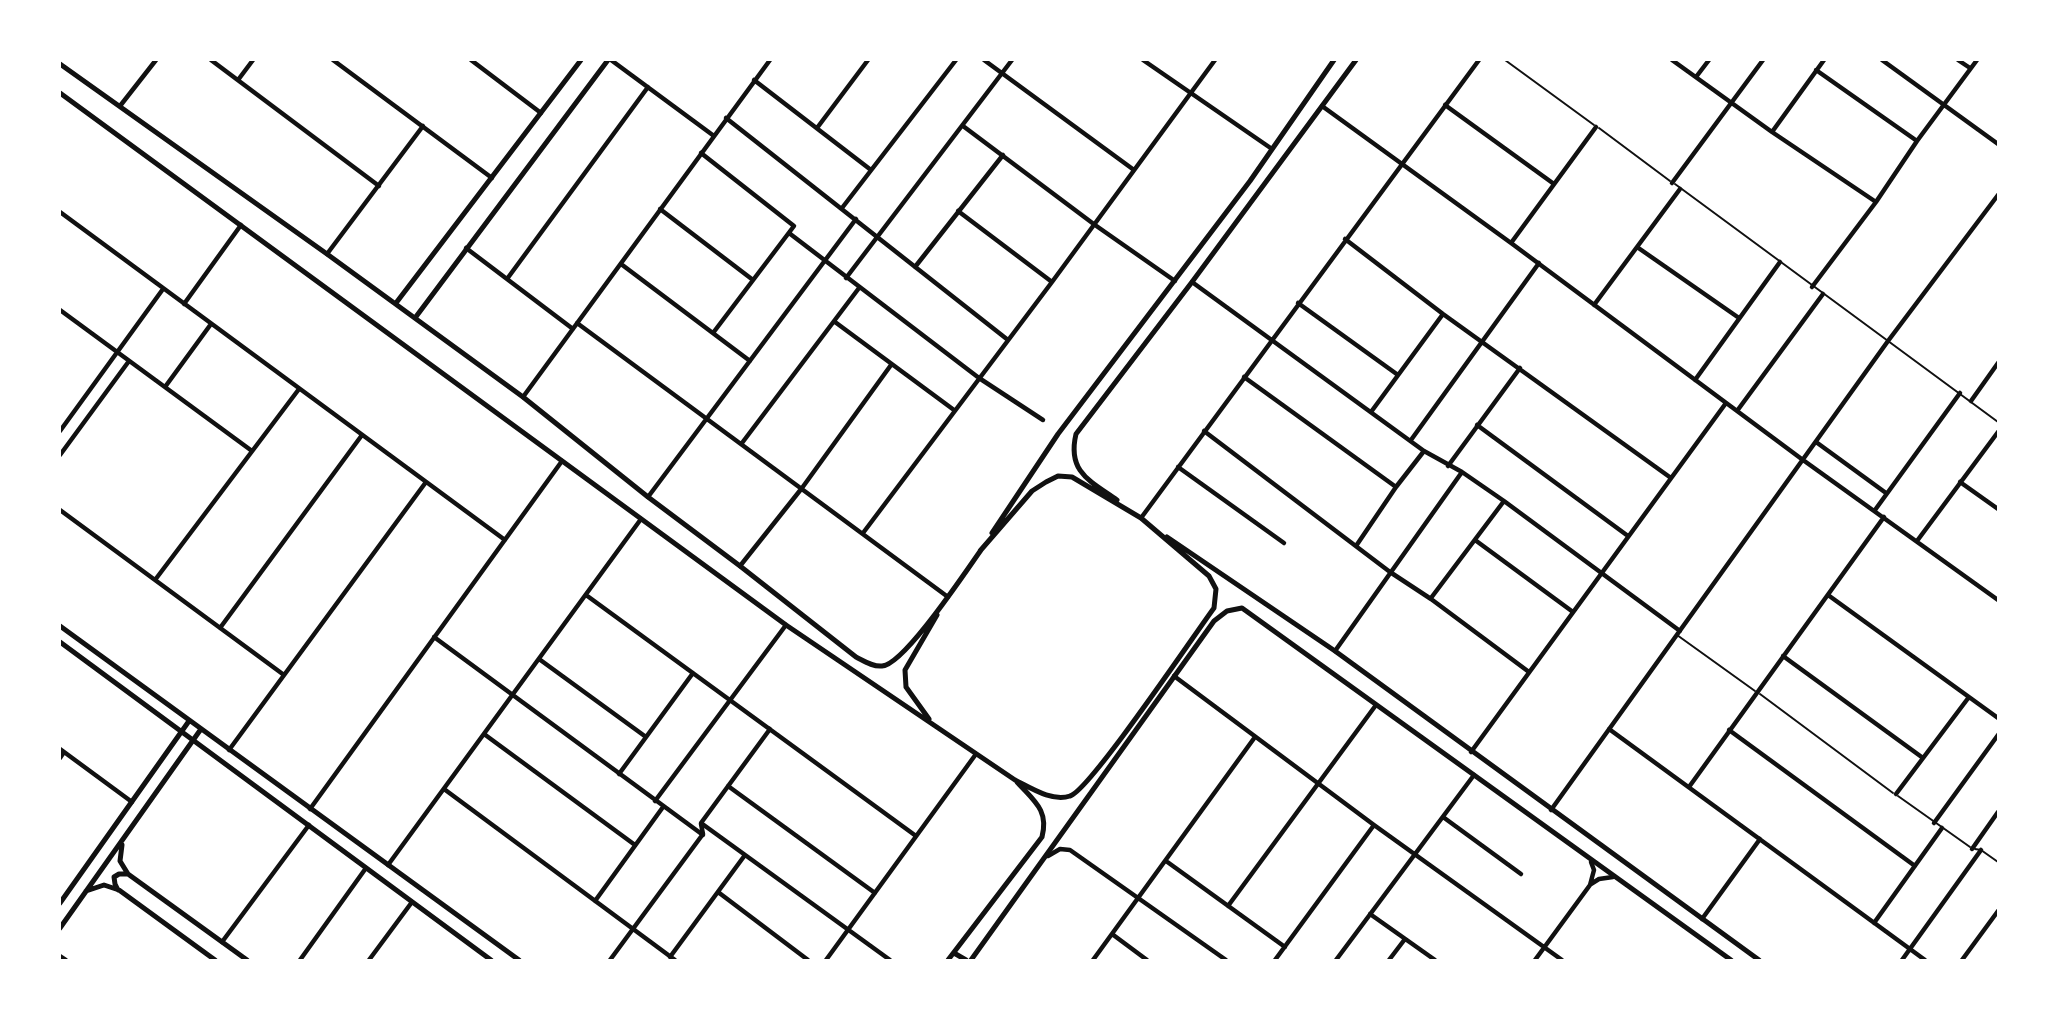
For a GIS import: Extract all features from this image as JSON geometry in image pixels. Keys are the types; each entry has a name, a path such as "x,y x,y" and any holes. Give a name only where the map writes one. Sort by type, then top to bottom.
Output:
{"street":[{"path":"120,106 156,60"},
{"path":"211,60 379,186"},
{"path":"237,80 253,60"},
{"path":"333,60 492,178"},
{"path":"471,60 541,113"},
{"path":"396,303 581,60"},
{"path":"415,318 609,60 714,136"},
{"path":"523,397 770,60"},
{"path":"817,128 868,60"},
{"path":"842,208 956,60"},
{"path":"984,60 1134,170"},
{"path":"846,278 1012,60"},
{"path":"1143,60 1272,149"},
{"path":"863,533 1095,225 1215,60"},
{"path":"60,64 396,303 523,397 856,657 882,666 904,652 948,597 1058,433 1250,181 1334,60"},
{"path":"1356,60 1076,435 1073,450 1077,466 1087,478 1141,518 1335,651 1759,961"},
{"path":"1141,518 1479,60"},
{"path":"1672,60 1876,202"},
{"path":"1696,77 1709,60"},
{"path":"1672,183 1763,60"},
{"path":"1772,132 1824,60"},
{"path":"1882,60 1998,144"},
{"path":"1958,60 1970,68"},
{"path":"1812,286 1876,202 1977,60"},
{"path":"1816,70 1917,141"},
{"path":"754,80 871,170"},
{"path":"508,279 648,87"},
{"path":"60,93 786,625 1014,780 1053,797 1072,796 1106,758 1214,608 1216,589 1209,576 1141,518 1072,477 1058,476 1032,491 980,551"},
{"path":"1445,104 1553,184"},
{"path":"1322,106 1998,600"},
{"path":"726,118 1008,340"},
{"path":"327,254 423,125"},
{"path":"963,126 1175,281"},
{"path":"1511,243 1597,127"},
{"path":"701,153 794,226 713,332"},
{"path":"915,267 1003,155"},
{"path":"1594,305 1680,189"},
{"path":"1551,810 1888,341 1998,195"},
{"path":"660,209 753,280"},
{"path":"958,211 1052,282"},
{"path":"60,212 505,540"},
{"path":"648,497 856,219"},
{"path":"184,304 241,225"},
{"path":"789,233 979,378 1043,420"},
{"path":"1345,239 1443,314 1671,478"},
{"path":"1637,247 1739,318"},
{"path":"466,248 573,328"},
{"path":"1695,380 1780,262"},
{"path":"1411,440 1539,263"},
{"path":"621,264 750,361"},
{"path":"1192,282 1424,451 1462,472 1504,501 1679,633"},
{"path":"742,443 859,288"},
{"path":"60,432 163,289"},
{"path":"1737,411 1823,294"},
{"path":"1298,303 1398,375"},
{"path":"60,310 252,451"},
{"path":"1371,412 1443,314"},
{"path":"835,322 954,410"},
{"path":"577,323 948,597"},
{"path":"164,387 211,324"},
{"path":"60,455 129,361"},
{"path":"1970,401 1998,363"},
{"path":"740,566 802,488 891,365"},
{"path":"1448,466 1520,368"},
{"path":"1244,377 1396,487"},
{"path":"155,580 299,389"},
{"path":"1875,510 1960,393"},
{"path":"1471,752 1726,403"},
{"path":"1477,425 1628,536"},
{"path":"1204,431 1390,572 1529,672"},
{"path":"1917,541 1998,432"},
{"path":"220,628 362,435"},
{"path":"1816,442 1887,493"},
{"path":"1356,546 1424,451"},
{"path":"310,809 562,461"},
{"path":"1178,467 1284,543"},
{"path":"1335,651 1462,472"},
{"path":"229,750 426,482"},
{"path":"1960,482 1998,509"},
{"path":"1431,599 1504,501"},
{"path":"60,510 284,675"},
{"path":"1689,787 1884,517"},
{"path":"388,865 642,519"},
{"path":"1475,540 1573,611"},
{"path":"586,595 916,836"},
{"path":"1828,595 1998,718"},
{"path":"931,722 906,687 905,670 948,597"},
{"path":"971,961 1214,621 1227,611 1242,608 1726,959"},
{"path":"655,801 786,625"},
{"path":"60,626 519,961"},
{"path":"434,638 703,835"},
{"path":"60,642 491,961"},
{"path":"1783,656 1923,758"},
{"path":"539,659 646,737"},
{"path":"619,774 693,673"},
{"path":"1174,676 1562,961"},
{"path":"1896,794 1969,696"},
{"path":"1228,906 1376,705"},
{"path":"60,903 189,721"},
{"path":"60,928 201,729"},
{"path":"610,961 703,835 701,823 770,729"},
{"path":"1609,729 1925,961"},
{"path":"1729,730 1915,866"},
{"path":"484,734 635,845"},
{"path":"1934,823 1998,734"},
{"path":"1093,961 1255,737"},
{"path":"60,758 62,750 132,802"},
{"path":"826,961 976,754"},
{"path":"1336,961 1474,775"},
{"path":"948,961 1042,837 1045,824 1043,811 1014,780"},
{"path":"728,786 875,893"},
{"path":"444,789 673,959 745,855"},
{"path":"594,901 663,807"},
{"path":"1972,849 1998,812"},
{"path":"1443,817 1521,874"},
{"path":"701,823 890,961"},
{"path":"222,943 309,825"},
{"path":"1275,961 1374,825"},
{"path":"1874,923 1942,828"},
{"path":"1702,919 1760,839"},
{"path":"123,841 120,861 128,874 247,961"},
{"path":"1048,856 1060,849 1070,850 1226,961"},
{"path":"1902,961 1981,850"},
{"path":"1166,861 1285,947"},
{"path":"1590,885 1594,870 1591,862"},
{"path":"300,961 366,868"},
{"path":"119,890 114,877 128,874"},
{"path":"1535,961 1590,885 1599,878 1613,877"},
{"path":"86,891 104,885 119,890 215,961"},
{"path":"718,892 808,961"},
{"path":"370,960 412,902"},
{"path":"1370,914 1435,961"},
{"path":"1962,961 1997,915"},
{"path":"1112,934 1147,961"},
{"path":"1389,961 1405,939"},
{"path":"954,953 965,961"},
{"path":"60,956 66,961"}],"lane":[{"path":"1504,60 1998,422"},
{"path":"1679,633 1934,823 1972,849 1981,850 1998,862"}]}
